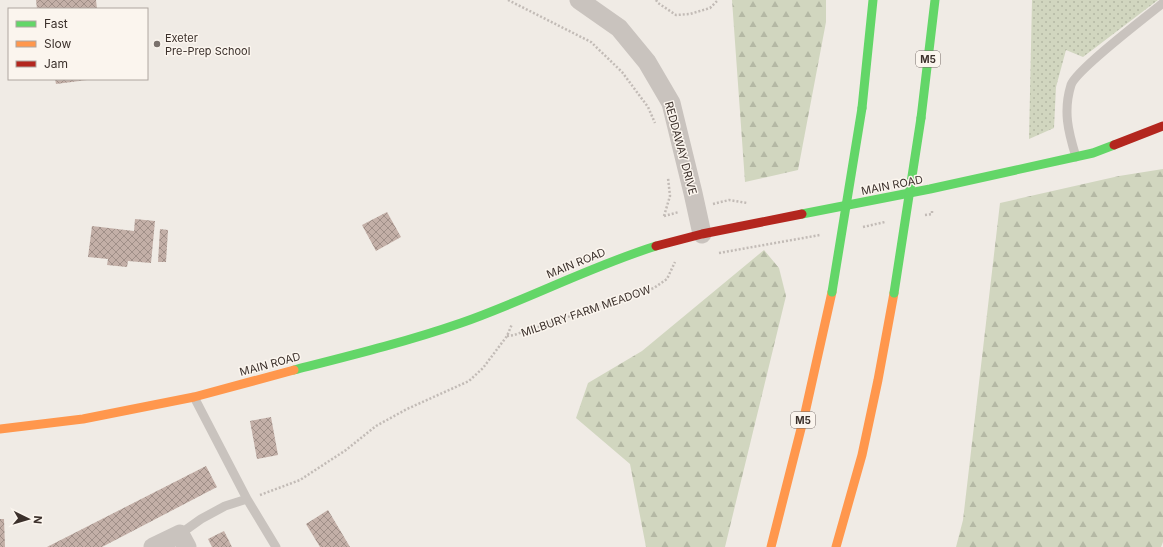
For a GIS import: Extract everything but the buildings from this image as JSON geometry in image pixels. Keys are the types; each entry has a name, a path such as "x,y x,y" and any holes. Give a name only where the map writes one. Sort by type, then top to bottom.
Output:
{"main road":[{"name":"M5","path":"771,547 805,413 832,292 862,108 873,0"},
{"name":"M5","path":"836,547 862,455 894,293 921,118 935,0"},
{"name":"MAIN ROAD","path":"0,429 83,419 194,397 461,323 627,255 702,234 930,189 1076,157 1093,153 1163,126"}],"street":[{"name":"REDDAWAY DRIVE","path":"579,0 619,28 647,62 671,103 694,193 702,234"},
{"path":"153,547 184,541"}],"lane":[{"path":"1076,157 1066,122 1067,104 1072,83 1087,66 1163,3"},
{"path":"194,397 247,499 276,547"},
{"path":"184,541 201,519 225,506 247,499"}],"path":[{"path":"508,0 591,42 622,72 648,107 657,127"},
{"path":"656,0 676,15 690,14 710,8 718,0"},
{"path":"664,216 670,196 668,175"},
{"path":"924,215 932,214 930,189"},
{"path":"855,228 886,222"},
{"path":"717,254 825,234"},
{"name":"MILBURY FARM MEADOW","path":"506,336 514,335 654,288 667,279 676,262"},
{"name":"MILBURY FARM MEADOW","path":"247,499 300,480 346,450 376,426 407,409 469,380 484,368 506,336 516,316 519,300"}],"green space":[{"path":"732,0 826,0 826,22 798,170 745,182"},
{"path":"1032,0 1158,0 1083,57 1066,50 1056,87 1054,128 1029,139"},
{"path":"1163,169 1163,542 1161,547 956,547 963,520 1000,203 1119,176"},
{"path":"764,250 779,268 786,296 725,547 646,547 630,464 576,418 588,383 642,351"}],"traffic: fast":[{"path":"862,108 873,0"},
{"path":"921,118 935,0"},
{"path":"832,292 862,108"},
{"path":"894,293 921,118"},
{"path":"802,214 930,189 1093,153 1114,145"},
{"path":"294,370 398,343 461,323 631,254 656,246"}],"traffic: slow":[{"path":"771,547 805,413 832,292"},
{"path":"836,547 862,455 894,293"},
{"path":"0,429 83,419 194,397 294,370"}],"traffic: jam":[{"path":"1114,145 1163,126"},
{"path":"656,246 702,234 802,214"}],"place":[{"name":"Exeter Pre-Prep School","path":"157,44"}]}
